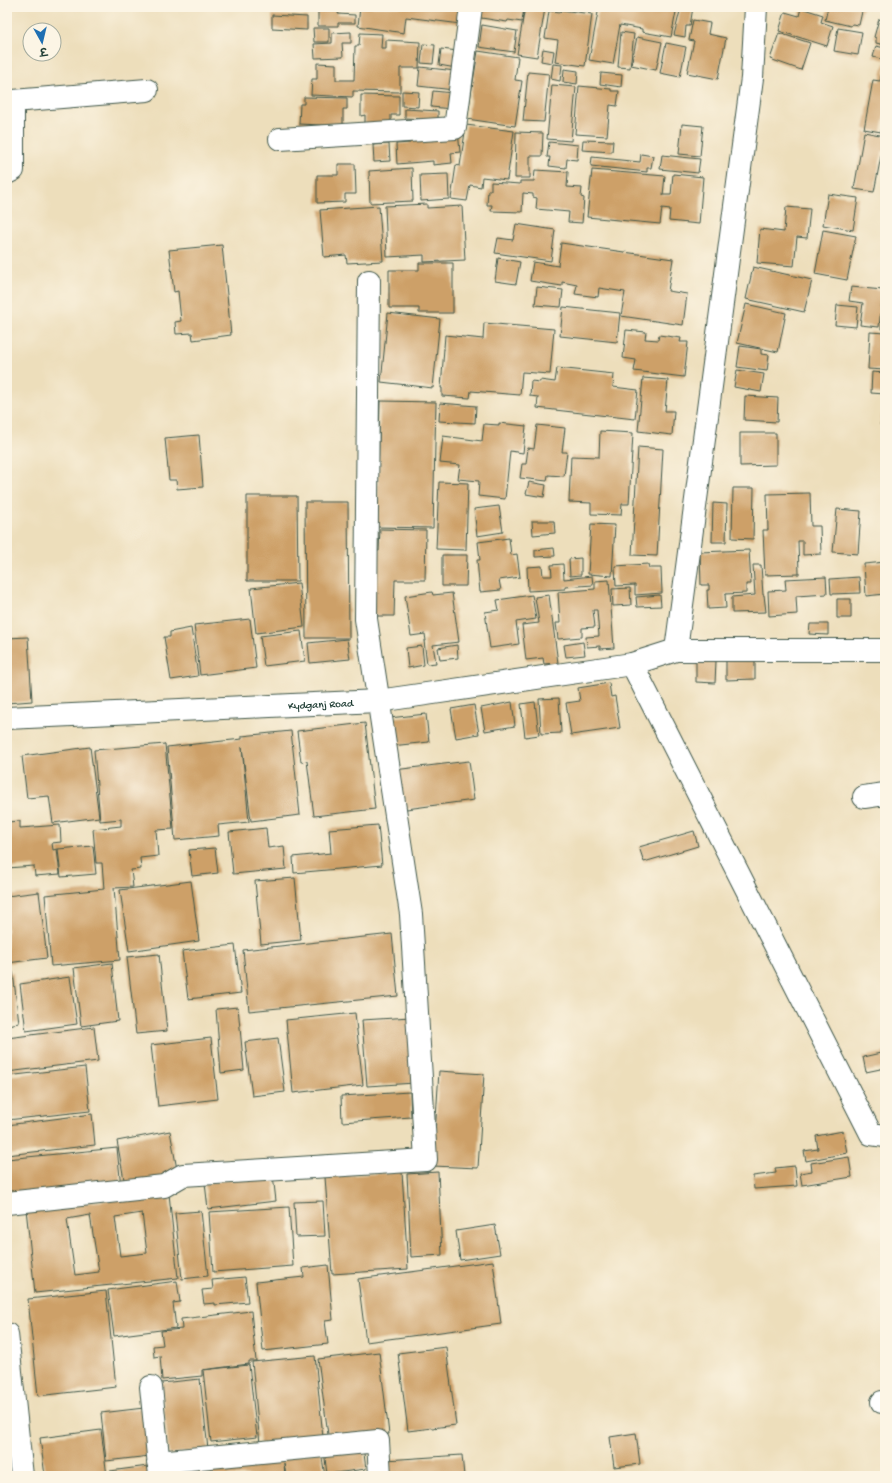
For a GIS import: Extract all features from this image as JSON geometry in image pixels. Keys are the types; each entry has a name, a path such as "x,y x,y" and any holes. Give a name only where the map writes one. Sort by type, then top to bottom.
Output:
{"street":[{"path":"280,139 455,128 471,7"},
{"path":"676,650 752,78 756,7"},
{"path":"7,173 13,170 13,101 147,90"},
{"path":"7,1203 164,1186 183,1174 426,1160 411,914 366,619 369,281"},
{"name":"Kydganj Road","path":"7,718 378,701 632,664 676,650 885,650"},
{"path":"632,664 871,1134 885,1136"},
{"path":"864,797 885,794"},
{"path":"7,1334 22,1476"},
{"path":"151,1387 159,1469 378,1441 380,1476"}],"building":[{"path":"360,7 463,7 461,24 406,17 404,33 358,26"},
{"path":"476,7 524,7 522,22 508,20 507,22 475,17"},
{"path":"525,7 545,8 537,57 517,54"},
{"path":"599,7 614,10 615,7 677,7 671,37 642,32 642,29 620,25 613,64 589,60"},
{"path":"681,7 693,7 690,26 686,26 685,37 674,35"},
{"path":"828,7 863,7 859,25 852,24 851,26 825,20"},
{"path":"801,8 823,15 821,22 833,26 827,46 779,31 785,12 799,16"},
{"path":"318,10 339,10 338,14 355,15 355,23 338,23 338,26 318,26"},
{"path":"561,10 592,14 585,66 555,62 558,40 545,38 549,11 561,12"},
{"path":"272,15 307,17 307,30 272,28"},
{"path":"879,19 885,21 885,45 876,43 876,38 874,37"},
{"path":"693,20 710,23 708,34 726,38 718,79 687,73 694,41 689,40"},
{"path":"482,25 517,31 514,52 479,47"},
{"path":"313,28 329,28 329,42 314,42"},
{"path":"838,28 862,32 858,55 834,51"},
{"path":"351,32 351,43 342,43 343,57 315,58 314,44 332,43 332,33"},
{"path":"621,32 634,34 630,68 618,67"},
{"path":"360,33 382,34 381,48 386,48 386,40 420,42 419,68 400,68 400,92 353,91 353,97 311,95 312,79 317,79 317,63 336,64 336,80 354,80 355,46 359,46"},
{"path":"779,33 810,43 801,70 770,59"},
{"path":"637,37 662,42 656,70 631,65"},
{"path":"666,43 686,47 680,77 660,73"},
{"path":"423,44 435,45 433,64 421,63"},
{"path":"876,46 885,48 885,60 873,57"},
{"path":"441,49 458,51 456,68 439,65"},
{"path":"543,49 554,51 552,63 541,61"},
{"path":"478,51 518,57 515,80 522,81 515,126 467,119"},
{"path":"884,63 885,110 881,132 864,129 873,80 880,81"},
{"path":"553,64 562,65 560,81 551,79"},
{"path":"420,67 456,71 454,90 418,86"},
{"path":"564,69 578,71 577,84 563,82"},
{"path":"528,72 549,74 544,122 523,121"},
{"path":"601,73 622,75 621,87 600,84"},
{"path":"552,85 576,87 571,141 547,139"},
{"path":"579,86 619,91 617,106 610,105 607,136 575,134"},
{"path":"402,91 419,92 418,107 402,106"},
{"path":"433,91 453,93 452,109 431,107"},
{"path":"361,95 399,96 399,115 391,115 391,128 365,128 365,115 361,116"},
{"path":"304,97 347,98 347,109 343,109 343,126 299,124 300,104 304,104"},
{"path":"405,109 438,111 438,120 405,118"},
{"path":"682,124 703,126 700,156 679,154"},
{"path":"466,125 514,131 507,180 482,177 481,187 470,185 467,201 451,199 456,165 460,166"},
{"path":"458,131 460,152 451,153 452,163 433,165 433,161 397,164 396,144 410,143 410,134"},
{"path":"516,132 543,133 542,156 530,156 530,178 515,178"},
{"path":"864,132 885,136 885,152 882,151 874,192 854,189"},
{"path":"583,140 613,141 612,152 582,150"},
{"path":"549,142 578,145 577,160 567,159 566,168 549,166 550,157 547,157"},
{"path":"389,144 390,161 374,162 373,145"},
{"path":"641,154 653,156 651,168 647,168 647,172 591,166 592,157 640,162"},
{"path":"662,155 700,159 698,173 660,169"},
{"path":"338,164 355,164 356,194 345,194 345,202 317,203 317,175 338,175"},
{"path":"412,168 413,201 370,203 369,171"},
{"path":"535,170 568,172 567,187 582,188 581,197 584,198 582,223 568,222 569,212 536,209 537,198 533,197 533,194 523,193 522,212 491,211 492,205 487,205 488,190 491,190 491,182 520,184 520,181 534,181"},
{"path":"592,170 665,176 663,195 671,195 673,174 703,177 699,224 669,221 670,209 662,208 660,224 587,217"},
{"path":"448,174 449,199 421,201 420,175"},
{"path":"828,194 858,198 853,230 823,225"},
{"path":"427,204 427,208 462,206 465,260 424,262 424,255 387,257 385,206"},
{"path":"379,206 383,261 347,263 346,255 324,257 320,210"},
{"path":"786,207 810,209 807,238 797,237 794,266 757,263 760,229 784,232"},
{"path":"516,224 555,230 551,261 495,253 498,238 513,240"},
{"path":"823,230 856,236 847,280 815,274"},
{"path":"561,243 673,259 668,291 687,294 683,325 621,316 625,292 599,288 598,297 575,294 577,285 562,282 562,286 530,281 533,262 558,266"},
{"path":"222,245 231,335 193,340 192,333 176,334 175,322 181,321 178,291 174,292 169,250"},
{"path":"498,258 520,262 516,284 495,281"},
{"path":"419,263 453,263 453,313 419,313 419,308 389,308 389,270 419,270"},
{"path":"753,267 812,280 804,312 746,299"},
{"path":"537,287 563,290 561,307 535,305"},
{"path":"851,287 883,290 879,327 860,325 863,303 849,301"},
{"path":"746,304 786,313 778,352 737,343"},
{"path":"837,305 858,307 856,327 835,325"},
{"path":"885,305 885,330 881,329"},
{"path":"563,307 620,313 617,342 560,336"},
{"path":"388,313 440,319 433,388 381,382"},
{"path":"484,323 554,329 550,374 522,372 520,395 471,391 470,398 442,396 441,388 445,335 483,339"},
{"path":"626,330 646,332 645,339 658,340 659,335 681,338 680,342 688,342 684,377 634,371 636,360 623,358"},
{"path":"870,332 885,333 885,370 868,369"},
{"path":"740,346 761,349 761,354 769,355 767,371 737,367"},
{"path":"557,368 614,374 613,387 638,390 635,419 537,408 538,397 530,396 531,381 540,382 540,380 555,382"},
{"path":"737,370 764,374 761,392 734,387"},
{"path":"872,372 885,373 885,394 871,393"},
{"path":"643,378 668,380 665,411 674,411 672,435 638,431"},
{"path":"745,396 778,398 777,422 744,420"},
{"path":"380,401 436,402 433,528 377,527"},
{"path":"885,401 885,426 880,425"},
{"path":"440,403 476,406 475,423 439,421"},
{"path":"499,423 526,426 523,453 510,451 505,499 478,496 479,481 458,479 460,465 440,463 443,436 482,441 484,424 499,425"},
{"path":"537,425 565,428 562,452 567,452 564,476 548,475 547,481 520,478 522,464 526,464 528,448 534,449"},
{"path":"600,431 633,433 629,504 622,504 621,515 591,514 591,503 569,502 571,456 599,457"},
{"path":"740,433 776,433 776,465 740,466"},
{"path":"199,435 203,487 177,489 176,480 169,480 165,438"},
{"path":"638,447 663,449 657,556 632,555"},
{"path":"439,482 468,483 466,550 436,549"},
{"path":"529,482 546,485 544,497 526,494"},
{"path":"733,488 754,488 753,539 732,538"},
{"path":"810,493 811,526 820,526 821,554 803,555 803,541 798,541 799,574 765,575 763,530 768,530 767,494"},
{"path":"247,496 297,496 298,581 247,581"},
{"path":"305,502 348,502 349,638 306,638"},
{"path":"713,503 727,504 726,542 712,542"},
{"path":"499,506 503,532 477,536 474,509"},
{"path":"837,509 861,511 858,554 833,552"},
{"path":"532,521 554,521 555,533 533,535"},
{"path":"591,524 615,525 612,576 588,574"},
{"path":"380,529 426,530 425,580 395,580 394,616 368,616 370,551 379,551"},
{"path":"509,538 511,555 517,554 520,577 499,580 501,590 480,592 477,560 480,560 478,542"},
{"path":"554,548 555,556 535,557 535,550"},
{"path":"749,550 751,584 746,584 746,593 725,594 726,608 708,609 707,590 709,590 709,585 701,585 700,552"},
{"path":"442,555 467,555 466,586 442,586"},
{"path":"581,558 581,575 570,576 569,559"},
{"path":"885,562 885,594 866,596 864,564"},
{"path":"563,564 564,579 592,576 593,585 565,587 565,589 528,591 527,567 542,566 543,576 552,576 551,565"},
{"path":"648,564 649,568 661,568 662,593 635,595 635,585 616,586 615,566"},
{"path":"753,565 761,565 766,612 732,613 732,597 755,595"},
{"path":"826,577 827,594 796,596 797,614 769,616 768,591 786,590 785,579"},
{"path":"859,577 860,593 831,594 830,579"},
{"path":"609,580 614,648 600,649 600,646 587,647 586,637 599,636 597,610 593,610 595,627 582,628 582,637 558,639 556,623 560,623 558,592 595,589 595,581"},
{"path":"299,583 304,627 256,633 251,588"},
{"path":"630,588 631,605 613,606 612,589"},
{"path":"432,592 433,595 452,593 459,642 433,645 436,663 427,664 424,641 426,641 425,634 411,636 405,596"},
{"path":"532,595 536,619 516,622 519,644 490,648 485,612 499,610 497,600"},
{"path":"549,595 558,663 544,664 543,658 526,660 522,625 539,623 535,597"},
{"path":"660,595 661,606 637,607 636,597"},
{"path":"837,599 851,599 851,618 837,618"},
{"path":"250,619 256,668 200,675 194,625"},
{"path":"810,624 828,624 828,635 809,634"},
{"path":"191,628 198,676 171,680 164,637 170,637 170,632"},
{"path":"301,631 305,661 264,666 260,636"},
{"path":"28,637 32,701 7,703 7,638"},
{"path":"347,639 350,659 310,663 308,643"},
{"path":"583,642 585,655 566,657 564,645"},
{"path":"457,645 458,658 440,660 438,648"},
{"path":"422,646 424,665 408,668 406,648"},
{"path":"726,655 755,655 755,679 726,680"},
{"path":"696,660 716,661 715,683 696,682"},
{"path":"609,683 611,697 615,696 620,728 571,735 566,703 580,701 578,688"},
{"path":"559,698 561,733 541,734 539,699"},
{"path":"512,702 515,726 485,731 481,708"},
{"path":"535,702 539,735 525,737 521,704"},
{"path":"474,705 479,734 456,738 451,709"},
{"path":"426,714 429,742 391,746 389,718"},
{"path":"365,723 375,809 314,816 307,761 301,762 297,731"},
{"path":"291,731 300,815 251,821 242,747 249,822 218,825 219,836 175,840 167,747 242,739 242,736"},
{"path":"165,744 173,829 156,830 158,856 140,858 141,869 131,870 133,887 114,888 120,960 51,966 45,895 104,889 102,863 96,863 93,829 121,826 121,819 100,821 94,750"},
{"path":"90,747 99,817 53,823 49,796 27,798 22,756"},
{"path":"469,761 474,800 399,810 394,770"},
{"path":"20,821 20,828 60,825 61,842 52,843 53,850 57,849 60,874 35,876 34,866 7,868 7,822"},
{"path":"378,825 382,865 294,873 293,857 331,853 329,829"},
{"path":"266,828 268,848 284,846 286,869 233,874 229,832"},
{"path":"694,831 698,846 644,862 639,847"},
{"path":"93,846 96,874 61,877 58,849"},
{"path":"215,848 218,873 192,876 189,850"},
{"path":"295,878 301,940 261,944 255,881"},
{"path":"191,881 199,941 129,951 120,890"},
{"path":"39,892 47,958 7,963 7,896"},
{"path":"392,934 398,996 249,1011 243,950"},
{"path":"235,945 241,993 188,999 182,951"},
{"path":"159,954 167,1031 136,1034 127,957"},
{"path":"112,963 118,1021 81,1026 74,968"},
{"path":"13,972 19,1023 7,1025 7,973"},
{"path":"70,977 77,1024 26,1031 20,984"},
{"path":"238,1007 244,1070 221,1073 216,1009"},
{"path":"355,1013 363,1085 293,1093 286,1020"},
{"path":"411,1017 415,1083 367,1086 362,1020"},
{"path":"94,1027 98,1061 7,1072 7,1038"},
{"path":"211,1038 218,1099 158,1106 151,1045"},
{"path":"278,1038 285,1092 252,1096 245,1042"},
{"path":"885,1052 885,1068 866,1072 863,1057"},
{"path":"85,1067 90,1111 7,1120 7,1076"},
{"path":"439,1071 484,1074 478,1168 433,1166"},
{"path":"410,1092 411,1117 342,1122 341,1096"},
{"path":"92,1114 95,1145 7,1155 7,1125"},
{"path":"170,1131 178,1175 125,1185 117,1141"},
{"path":"843,1131 847,1153 806,1161 804,1151 818,1149 816,1136"},
{"path":"117,1148 121,1187 8,1199 7,1159"},
{"path":"849,1157 852,1177 802,1185 800,1173 812,1171 811,1163"},
{"path":"795,1166 797,1186 754,1189 753,1176 776,1173 775,1168"},
{"path":"402,1172 408,1269 332,1274 325,1177"},
{"path":"438,1172 442,1255 411,1257 407,1174"},
{"path":"273,1175 276,1201 208,1209 205,1183"},
{"path":"169,1194 178,1278 35,1293 26,1209","holes":["142,1213 147,1253 120,1256 115,1217","90,1215 99,1272 75,1275 67,1219"]},
{"path":"323,1201 325,1236 296,1237 294,1202"},
{"path":"289,1207 293,1266 213,1272 209,1212"},
{"path":"201,1211 208,1276 182,1279 175,1213"},
{"path":"495,1225 500,1254 460,1260 456,1231"},
{"path":"493,1261 501,1324 366,1342 358,1279"},
{"path":"328,1265 333,1320 325,1321 328,1344 263,1351 256,1282 304,1277 303,1268"},
{"path":"245,1277 248,1302 215,1305 215,1303 204,1304 202,1290 213,1289 212,1280"},
{"path":"177,1281 180,1302 173,1303 176,1328 114,1336 108,1290"},
{"path":"106,1291 116,1387 38,1396 28,1299"},
{"path":"251,1311 256,1361 249,1361 249,1364 202,1370 202,1376 162,1380 160,1356 154,1357 153,1346 163,1345 161,1331 182,1329 181,1319"},
{"path":"446,1347 456,1425 408,1431 398,1353"},
{"path":"379,1352 389,1434 329,1442 318,1359"},
{"path":"315,1356 323,1437 260,1444 252,1362"},
{"path":"249,1365 257,1437 211,1442 203,1370"},
{"path":"200,1379 208,1449 169,1454 161,1383"},
{"path":"144,1408 150,1456 106,1461 101,1413"},
{"path":"101,1430 107,1476 45,1476 40,1438"},
{"path":"636,1433 640,1464 614,1467 610,1437"},
{"path":"363,1446 366,1469 327,1474 324,1451"},
{"path":"321,1452 325,1476 286,1476 284,1463 285,1476 169,1476 168,1471"},
{"path":"462,1455 464,1476 387,1476 386,1460"},
{"path":"148,1466 150,1476 111,1476 110,1471"}]}
